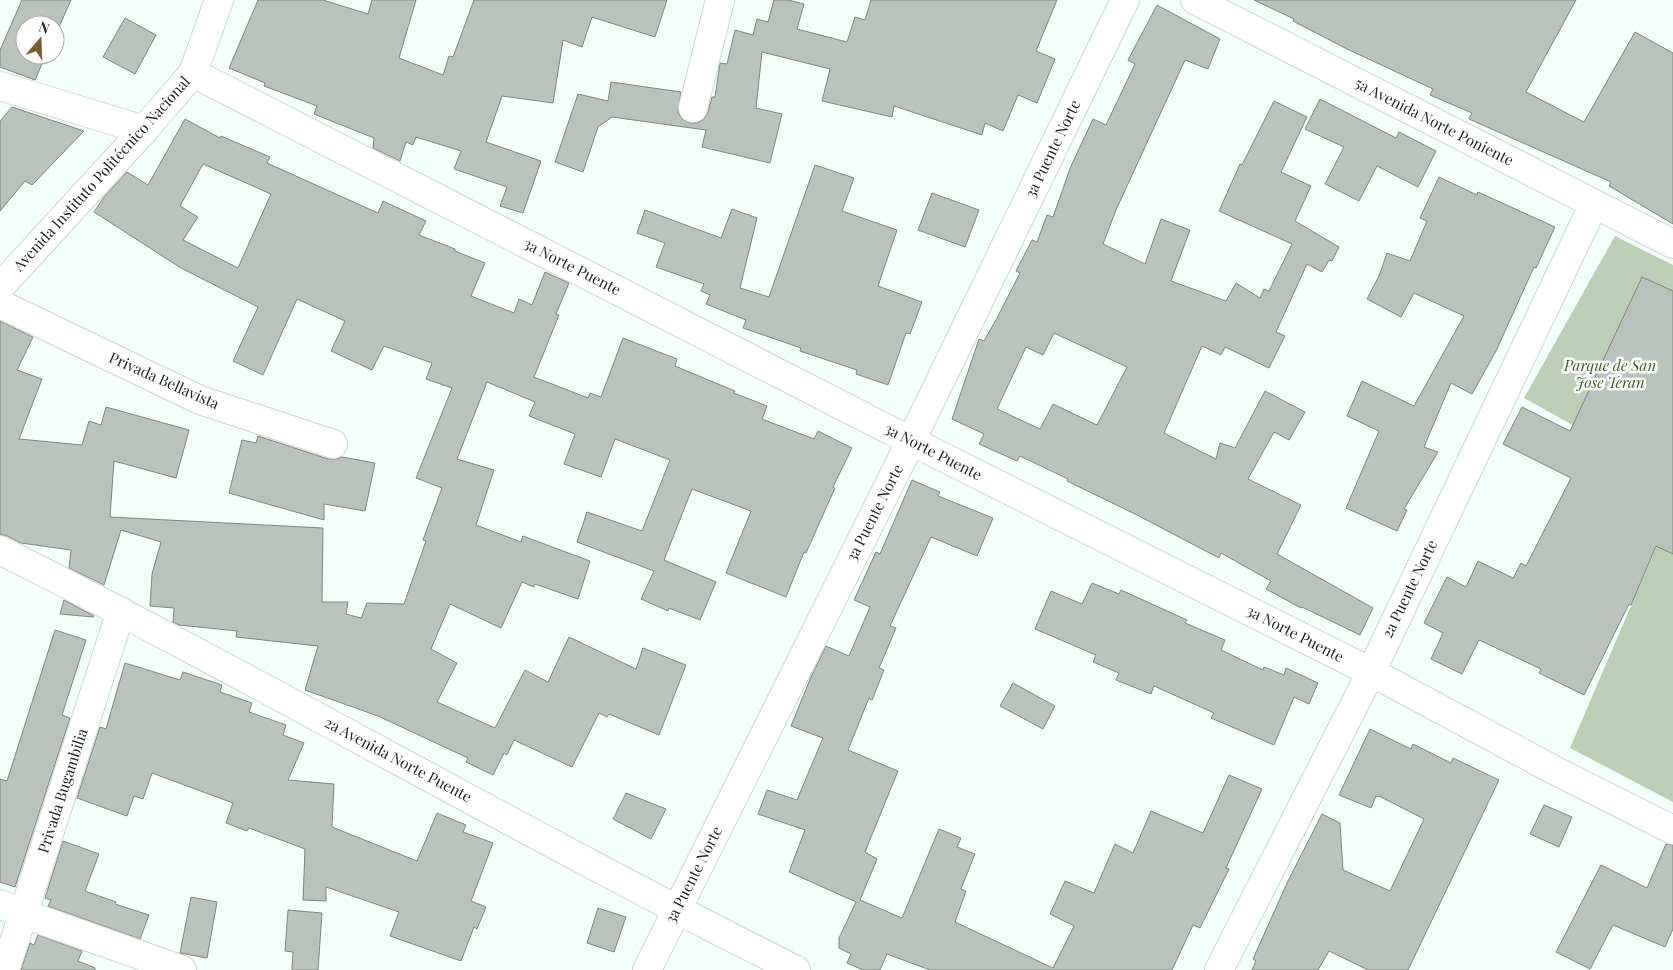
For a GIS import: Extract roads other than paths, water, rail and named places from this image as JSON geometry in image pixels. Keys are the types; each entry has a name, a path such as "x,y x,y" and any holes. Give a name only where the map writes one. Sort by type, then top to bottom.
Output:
{"street":[{"name":"Avenida Instituto Politécnico Nacional","path":"0,287 144,130 193,73 219,0"},
{"path":"693,108 720,0"},
{"name":"3a Puente Norte","path":"647,970 911,441 1125,0"},
{"name":"5a Avenida Norte Poniente","path":"1195,0 1673,244"},
{"name":"3a Norte Puente","path":"193,73 911,441 1371,672 1554,770 1673,830"},
{"path":"0,86 144,130"},
{"name":"2a Puente Norte","path":"1219,970 1371,672 1594,204"},
{"name":"Privada Bellavista","path":"0,304 200,400 333,444"},
{"name":"2a Avenida Norte Puente","path":"0,550 121,611 677,910 796,970"},
{"name":"Privada Bugambilia","path":"5,970 12,910 121,611"},
{"path":"12,910 182,970"}],"park label":[{"name":"Parque de San Jose Teran","path":"1610,374"}]}
